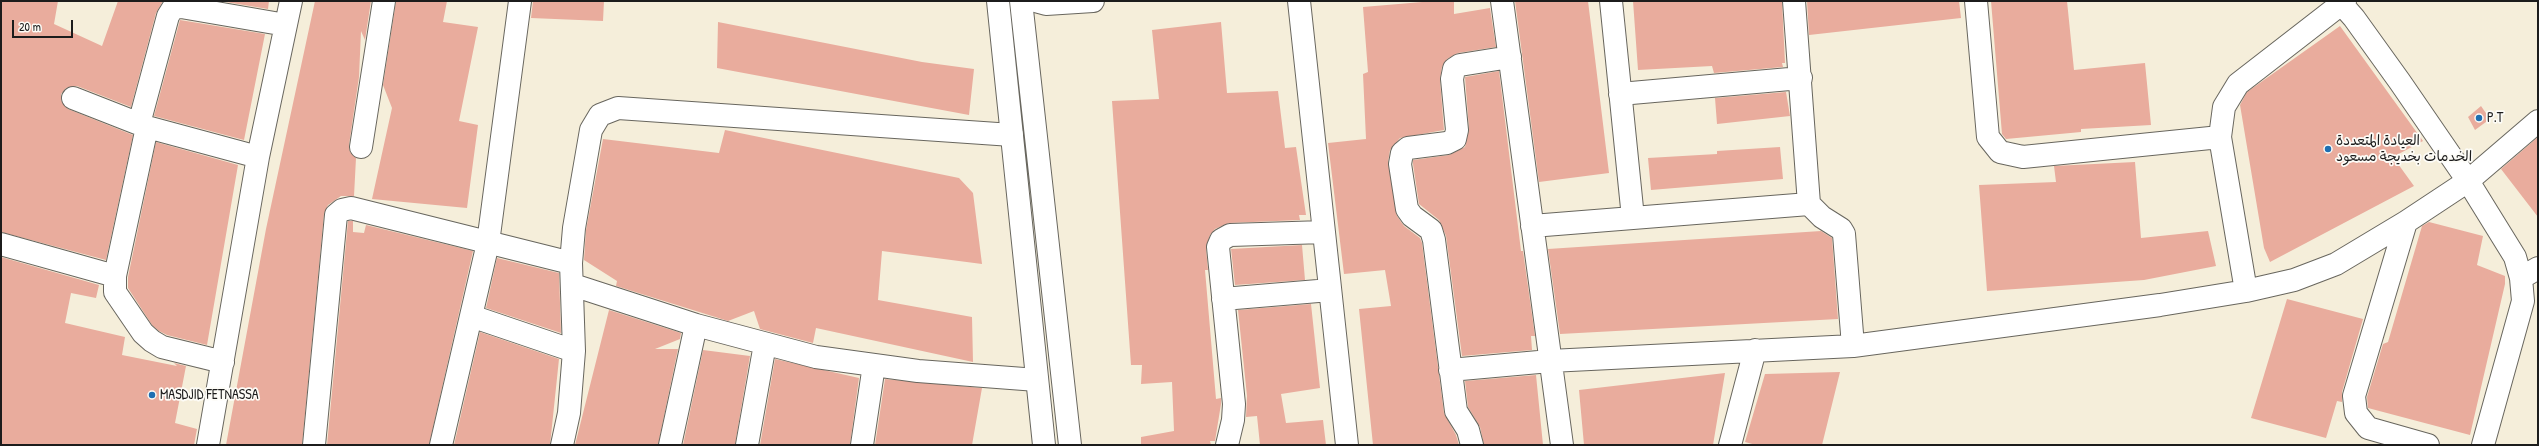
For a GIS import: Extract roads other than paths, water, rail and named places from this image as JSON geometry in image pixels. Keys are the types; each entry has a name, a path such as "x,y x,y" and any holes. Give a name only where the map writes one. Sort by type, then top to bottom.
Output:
{"street":[{"path":"208,445 258,157 291,1"},
{"path":"361,147 384,1"},
{"path":"441,445 488,243 520,1"},
{"path":"1044,445 999,10 1093,1"},
{"path":"1299,1 1347,445"},
{"path":"1502,1 1562,445"},
{"path":"1611,1 1633,218"},
{"path":"1794,1 1801,78 1809,204 1822,217 1841,229 1844,234 1853,346"},
{"path":"1976,1 1988,137 2000,152 2024,156 2220,137"},
{"path":"2246,291 2220,137 2224,107 2238,84 2342,2 2468,181 2515,257 2530,273 2483,445"},
{"path":"1031,6 1070,445"},
{"path":"223,362 162,347 152,342 120,302 114,292 115,276 143,125 168,16 173,8 181,7 286,25"},
{"path":"1472,445 1468,430 1456,411 1434,240 1431,230 1412,216 1407,209 1400,164 1402,153 1408,148 1447,143 1455,139 1457,130 1452,79 1454,69 1460,65 1510,57"},
{"path":"1620,94 1801,78"},
{"path":"73,98 143,125 258,157"},
{"path":"562,445 569,413 574,351 573,285 571,263 574,228 591,130 600,114 618,108 1012,135"},
{"path":"1450,370 1550,361 1853,346 2160,305 2246,291 2294,280 2336,264 2406,222 2468,181 2538,121"},
{"path":"1532,226 1809,204"},
{"path":"314,445 336,216 342,210 351,208 571,263"},
{"path":"2406,222 2354,396 2356,413 2368,428 2428,445"},
{"path":"1227,445 1234,420 1234,404 1218,247 1221,240 1230,236 1324,232"},
{"path":"1,244 115,276"},
{"path":"573,285 696,325 816,357 918,371 1037,380"},
{"path":"1223,299 1330,290"},
{"path":"471,316 574,351"},
{"path":"670,445 696,325"},
{"path":"747,445 765,344"},
{"path":"1730,445 1755,350"},
{"path":"862,445 874,365"}],"place":[{"name":"P.T","path":"2479,118"},
{"name":"العيادة المتعددة الخدمات بخديجة مسعود","path":"2328,149"},
{"name":"MASDJID FETNASSA","path":"152,395"}]}
